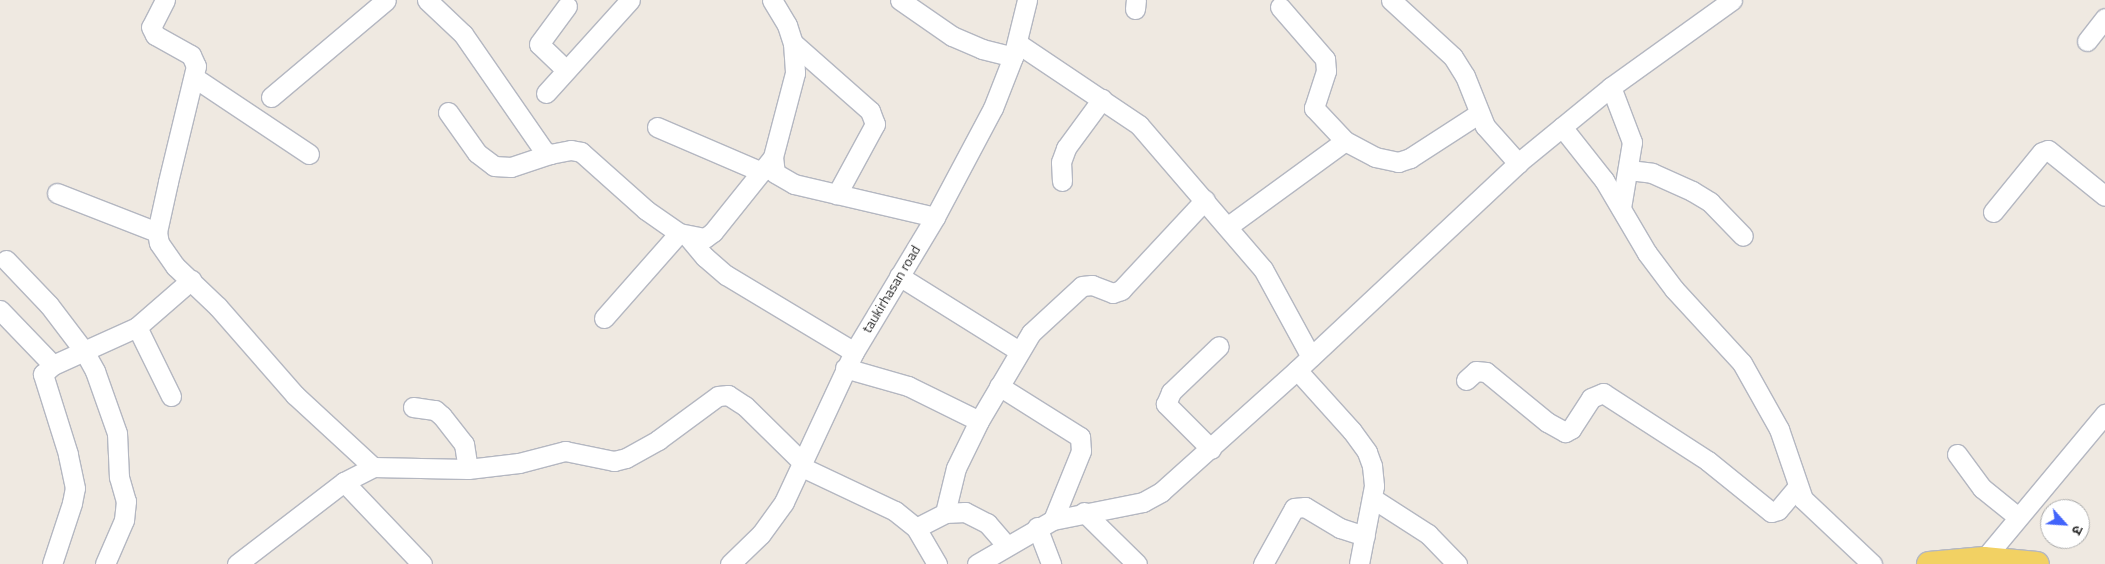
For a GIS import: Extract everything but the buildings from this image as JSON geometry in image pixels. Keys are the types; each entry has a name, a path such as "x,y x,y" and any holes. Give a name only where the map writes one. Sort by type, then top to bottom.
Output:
{"main road":[{"path":"1929,564 1984,559 2037,564"}],"street":[{"path":"165,0 151,27 155,36 191,55 196,66 196,78 157,232 164,252 295,395 373,468"},
{"path":"271,97 386,0"},
{"path":"427,0 463,34 544,151 550,154"},
{"path":"546,93 630,0"},
{"path":"684,235 705,238 713,232 768,164 795,73 793,44 787,25 772,0"},
{"path":"900,0 952,36 982,49 1015,50 1102,99 1139,125 1262,269 1304,363 1366,452 1372,466 1372,498 1359,564"},
{"name":"taukirhasan road","path":"730,564 761,534 784,502 849,360 935,217 993,108 1015,50 1027,0"},
{"path":"1391,0 1453,56 1465,76 1478,114 1518,163"},
{"path":"977,564 1006,545 1045,524 1084,512 1143,502 1161,492 1211,449 1518,163 1611,87 1726,1"},
{"path":"566,70 539,44 567,6"},
{"path":"1280,7 1325,60 1326,71 1314,108 1345,141 1375,156 1398,162 1410,158 1478,114"},
{"path":"2087,41 2105,18"},
{"path":"793,44 870,111 874,124 837,194"},
{"path":"196,78 308,154"},
{"path":"1611,87 1632,142 1630,170 1621,208"},
{"path":"1062,181 1061,162 1066,148 1102,99"},
{"path":"448,112 477,154 494,166 511,167 550,154 572,150 581,152 646,210 684,235 705,258 726,275 849,360 908,386 979,421"},
{"path":"1562,126 1604,180 1647,253 1674,289 1742,363 1779,429 1797,487 1803,499 1872,564"},
{"path":"657,127 768,164 780,178 837,194 935,217"},
{"path":"1227,227 1345,141"},
{"path":"1993,212 2042,152 2048,150 2054,152 2105,196"},
{"path":"1630,170 1652,174 1692,190 1710,202 1744,236"},
{"path":"57,193 157,232"},
{"path":"945,513 956,468 979,421 1019,351 1051,311 1082,286 1092,285 1113,293 1121,290 1205,200"},
{"path":"604,318 684,235"},
{"path":"6,260 49,305 84,351 95,371 117,433 119,477 126,501 124,520 105,564"},
{"path":"899,276 1019,351"},
{"path":"52,564 75,488 68,454 43,374 53,366 137,327 191,280"},
{"path":"0,310 53,366"},
{"path":"137,327 171,396"},
{"path":"1211,449 1166,404 1172,392 1219,346"},
{"path":"1466,380 1476,371 1486,372 1547,422 1565,432 1571,429 1591,398 1603,393 1708,461 1771,512 1778,510 1797,487"},
{"path":"999,386 1080,438 1080,450 1045,524 1051,564"},
{"path":"237,564 344,482 373,468 468,469 519,463 565,451 577,451 614,461 626,458 658,440 718,396 728,395 745,406 802,465 895,511 916,528 937,564"},
{"path":"413,407 435,410 442,416 464,444 468,469"},
{"path":"1984,559 2105,414"},
{"path":"1957,454 1982,488 2018,517"},
{"path":"344,482 422,564"},
{"path":"1372,498 1428,534 1457,564"},
{"path":"1263,564 1294,508 1305,507 1340,528 1365,536"},
{"path":"1084,512 1137,564"},
{"path":"916,528 945,513 973,514 987,523 1006,545"}]}
